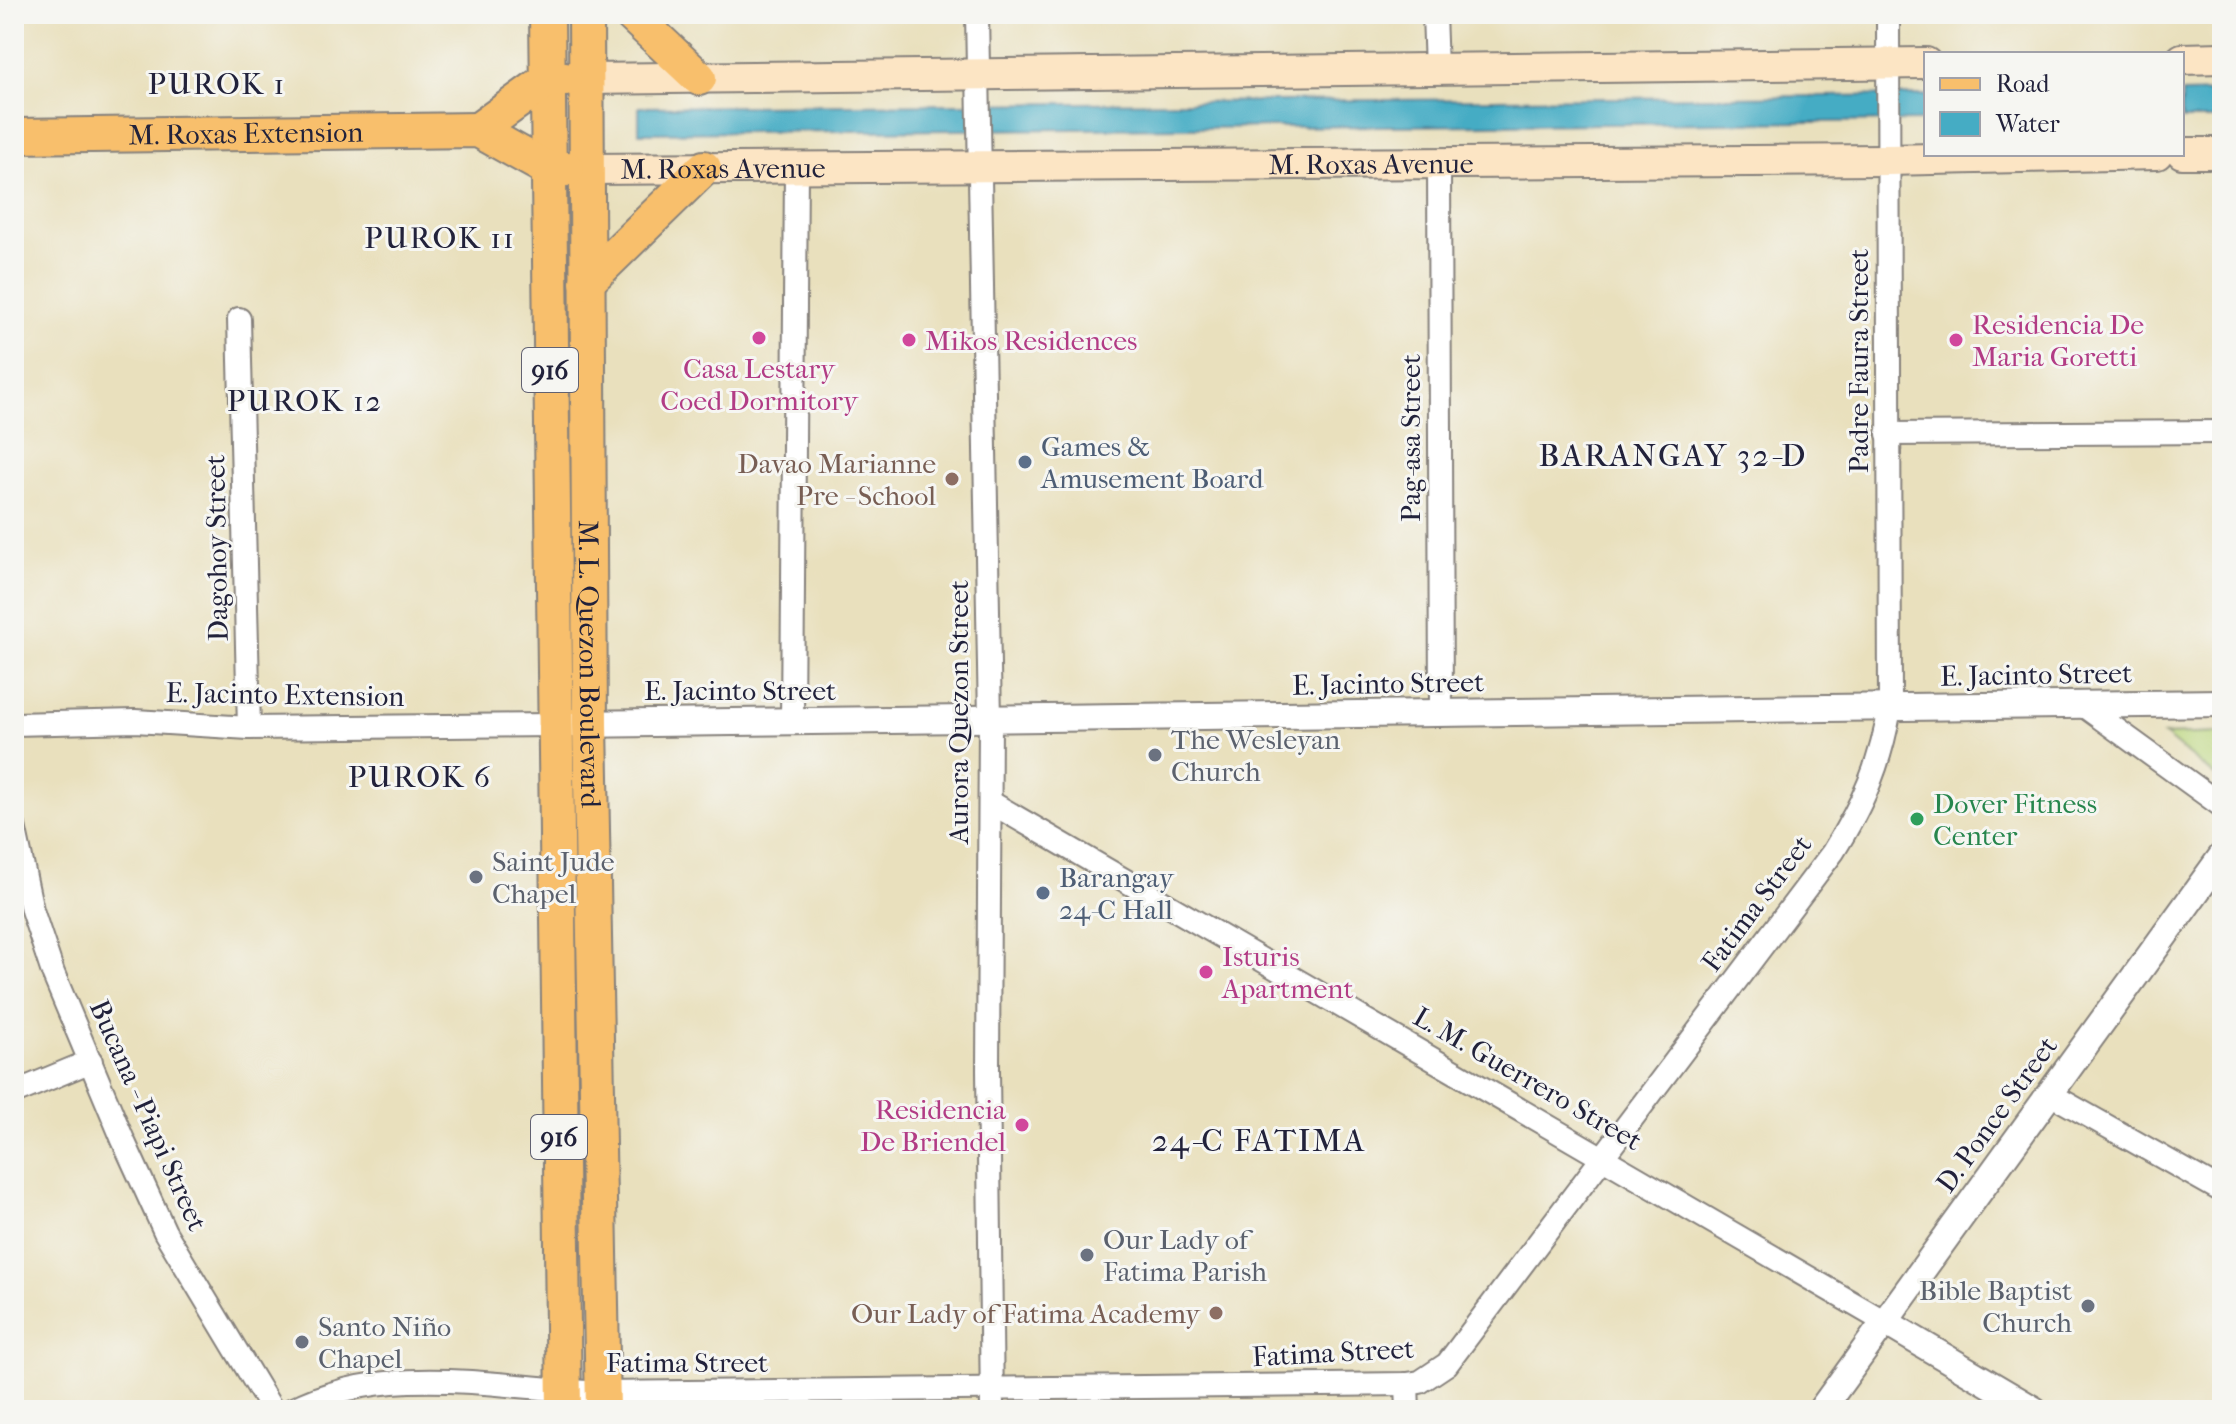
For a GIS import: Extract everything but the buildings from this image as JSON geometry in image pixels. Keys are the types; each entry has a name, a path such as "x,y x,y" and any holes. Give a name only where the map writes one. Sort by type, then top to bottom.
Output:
{"main road":[{"name":"M. L. Quezon Boulevard","path":"547,14 564,1401"},
{"name":"M. L. Quezon Boulevard","path":"586,14 590,724 603,1401"},
{"path":"631,14 699,78"},
{"path":"2184,59 2222,58"},
{"path":"478,130 547,80 1924,63"},
{"name":"M. Roxas Extension","path":"14,136 478,130 548,169 587,169"},
{"path":"2184,153 2222,153"},
{"name":"M. Roxas Avenue","path":"587,169 1888,160 2067,156"},
{"path":"587,282 704,168"}],"street":[{"name":"Aurora Quezon Street","path":"977,14 990,720 992,1399"},
{"path":"1434,14 1436,69"},
{"name":"Padre Faura Street","path":"1888,14 1890,708"},
{"name":"Pag-asa Street","path":"1439,161 1441,714"},
{"path":"792,722 796,167"},
{"name":"Dagohoy Street","path":"239,319 249,728"},
{"path":"1888,434 2222,432"},
{"name":"E. Jacinto Street","path":"554,725 2222,703"},
{"path":"2084,706 2222,806"},
{"name":"Fatima Street","path":"291,1410 337,1391 396,1382 476,1383 564,1401 992,1399 1407,1384 1435,1374 1455,1355 1833,852 1861,807 1881,759 1890,708"},
{"name":"E. Jacinto Extension","path":"14,724 135,721 249,728 554,725"},
{"name":"L. M. Guerrero Street","path":"990,802 2034,1410"},
{"name":"Bucana - Piapi Street","path":"14,826 36,923 91,1061 165,1232 272,1410"},
{"name":"D. Ponce Street","path":"1821,1410 2222,856"},
{"path":"14,1093 91,1061"},
{"path":"2050,1094 2222,1191"},
{"path":"1407,1384 1408,1410"}],"green space":[{"path":"2222,733 2222,782 2164,735"}],"water":[{"path":"2222,92 2222,119 2184,119 2184,93"},
{"path":"1924,95 1924,121 639,133 639,107"}],"place":[{"name":"Casa Lestary Coed Dormitory","path":"759,338"},
{"name":"Mikos Residences","path":"909,340"},
{"name":"Residencia De Maria Goretti","path":"1956,340"},
{"name":"Games & Amusement Board","path":"1025,462"},
{"name":"Davao Marianne Pre - School","path":"952,479"},
{"name":"The Wesleyan Church","path":"1155,755"},
{"name":"Dover Fitness Center","path":"1917,819"},
{"name":"Saint Jude Chapel","path":"476,877"},
{"name":"Barangay 24-C Hall","path":"1043,893"},
{"name":"Isturis Apartment","path":"1206,972"},
{"name":"Residencia De Briendel","path":"1022,1125"},
{"name":"Our Lady of Fatima Parish","path":"1087,1255"},
{"name":"Bible Baptist Church","path":"2088,1306"},
{"name":"Our Lady of Fatima Academy","path":"1216,1313"},
{"name":"Santo Niño Chapel","path":"302,1342"}],"district":[{"name":"PUROK 1","path":"217,84"},
{"name":"PUROK 11","path":"440,238"},
{"name":"PUROK 12","path":"305,401"},
{"name":"BARANGAY 32-D","path":"1673,455"},
{"name":"PUROK 6","path":"420,777"},
{"name":"24-C FATIMA","path":"1259,1140"}]}
